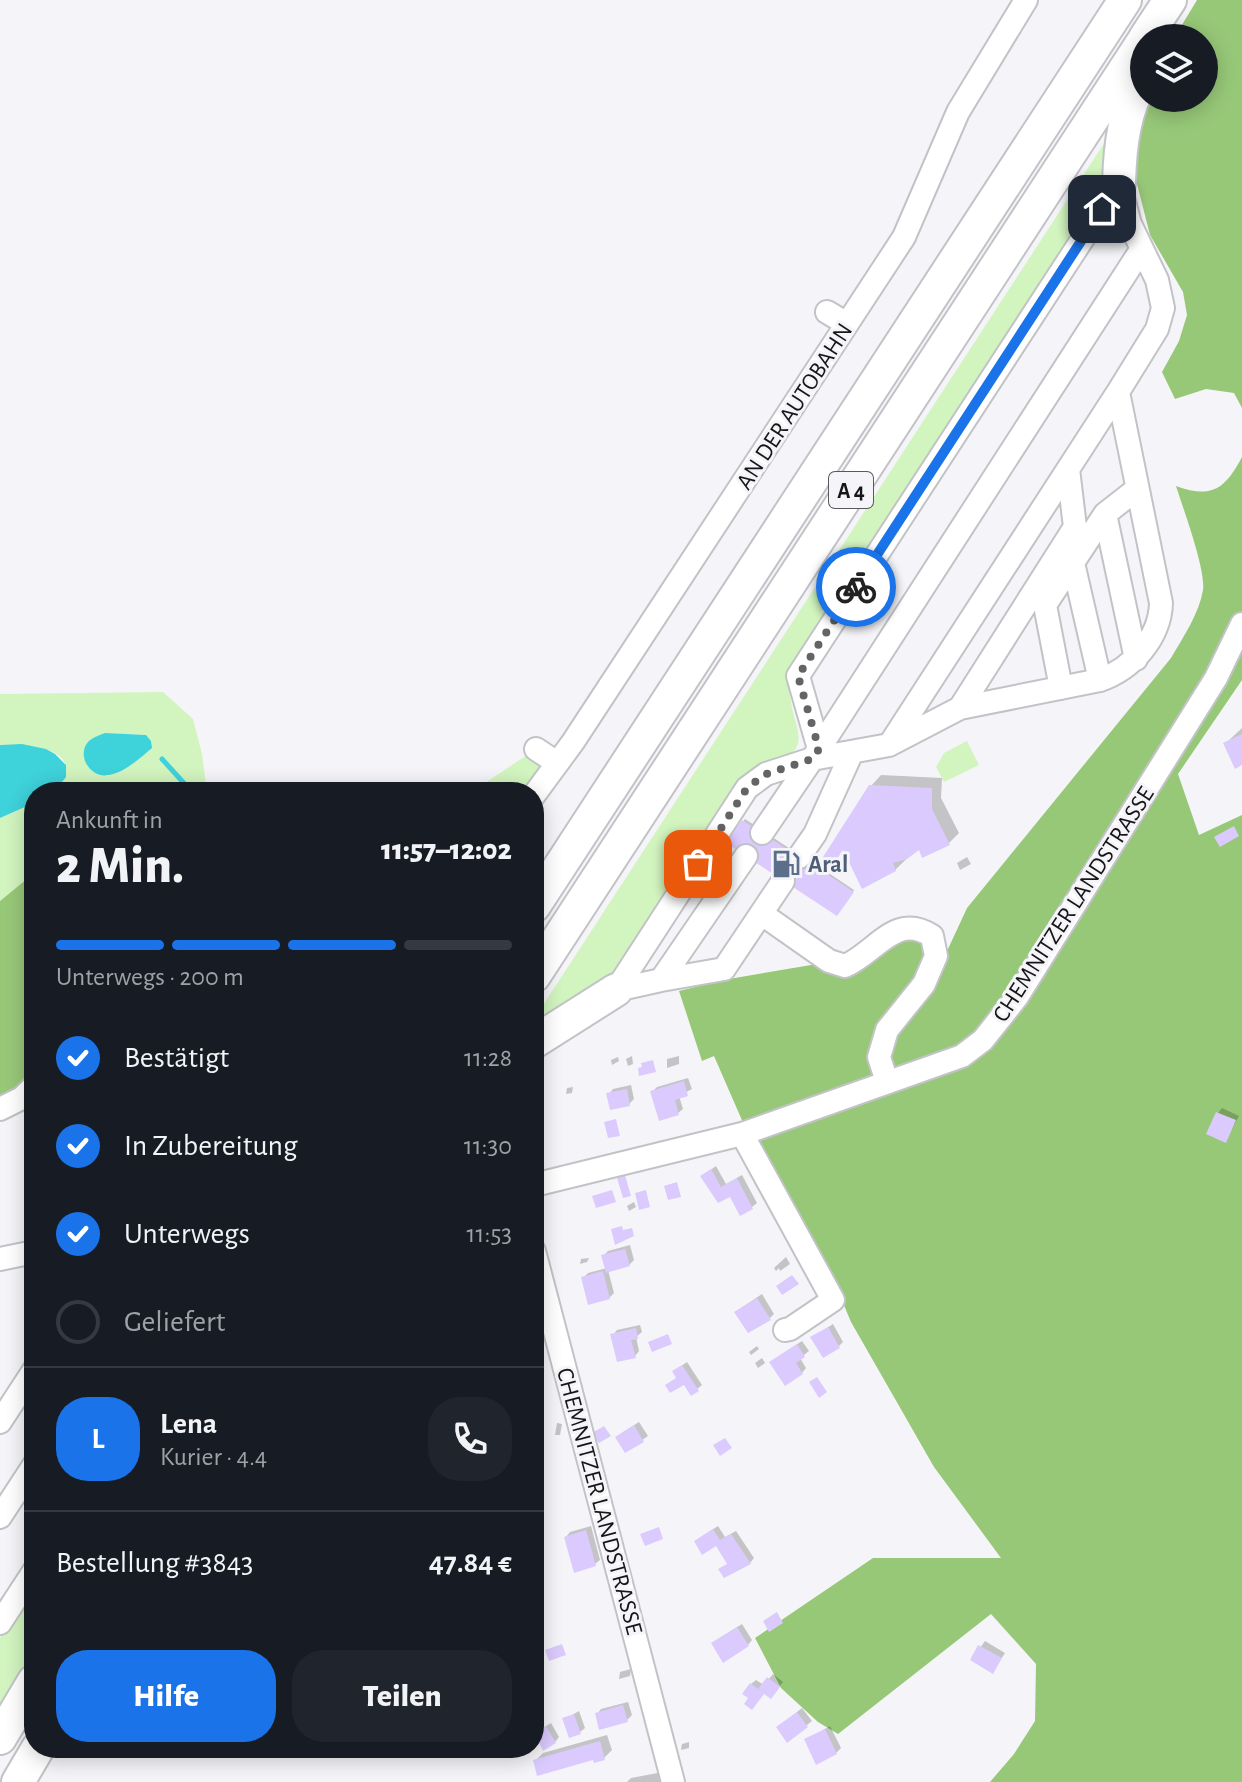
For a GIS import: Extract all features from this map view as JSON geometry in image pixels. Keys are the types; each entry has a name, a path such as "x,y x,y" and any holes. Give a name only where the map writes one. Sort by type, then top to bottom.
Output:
{"highway":[{"name":"A 4","path":"544,891 1125,0"},
{"name":"A 4","path":"1155,24 1170,0"},
{"path":"1177,24 1192,0"},
{"name":"A 4","path":"544,961 1130,62"},
{"path":"1119,183 1123,131 1130,108"},
{"path":"544,856 553,846 590,821"},
{"path":"544,1036 616,990"},
{"path":"0,1738 24,1698"},
{"path":"18,1782 32,1758"}],"street":[{"name":"AN DER AUTOBAHN","path":"543,782 904,237 958,112 1026,0"},
{"path":"889,745 1157,329 1163,308 1157,280 1130,224 1119,183"},
{"path":"816,754 798,676 1119,183"},
{"path":"762,833 1141,250"},
{"path":"827,312 847,324"},
{"path":"616,990 747,788 766,774 816,754 852,752 889,745 960,708 1100,680 1116,674 1136,659 1161,618 1161,603 1118,392"},
{"path":"960,708 1075,527 1068,469"},
{"path":"1061,688 1045,605 1105,514 1137,489"},
{"path":"1105,514 1136,659"},
{"path":"1073,563 1100,680"},
{"name":"CHEMNITZER LANDSTRASSE","path":"544,1183 742,1134 962,1056 983,1040 1003,1018 1216,678 1242,624"},
{"path":"536,749 557,763"},
{"path":"799,857 815,834 852,752"},
{"path":"661,980 746,856"},
{"path":"616,990 724,969 783,881"},
{"path":"762,914 829,961 845,966 903,928 919,928 932,936 936,956 924,984 887,1030 879,1057 887,1082"},
{"path":"0,1109 24,1096"},
{"path":"742,1134 833,1300 785,1330"},
{"path":"0,1259 24,1254"},
{"name":"CHEMNITZER LANDSTRASSE","path":"544,1289 673,1782"},
{"path":"0,1422 24,1385"},
{"path":"0,1517 24,1480"},
{"path":"0,1623 24,1586"}],"green space":[{"path":"1197,0 1242,0 1242,408 1234,393 1206,389 1175,399 1162,372 1179,341 1187,315 1183,292 1150,235 1136,180 1123,176 1140,112 1218,112 1218,24 1182,24"},
{"path":"1114,128 1113,180 790,682 798,735 798,744 793,752 762,768 608,985 544,1027 544,1004"},
{"path":"1242,457 1242,680 1178,774 1199,835 1242,815 1242,1782 990,1782 1014,1754 1035,1721 1036,1664 991,1614 838,1734 818,1722 781,1688 755,1638 873,1558 1001,1558 934,1467 851,1322 841,1298 751,1141 714,1056 702,1061 679,991 817,964 848,977 862,971 887,949 910,938 948,949 967,908 1171,658 1194,617 1203,590 1198,554 1176,486 1199,491 1216,488 1230,477"},
{"path":"163,692 193,719 206,782 61,782 66,766 62,758 54,753 19,745 0,745 0,694","holes":["105,733 146,735 139,758 107,776 88,767 84,751"]},
{"path":"967,741 979,765 944,782 936,767 944,753"},
{"path":"536,749 545,767 534,782 486,782"},
{"path":"24,807 24,881 0,901 0,818"},
{"path":"24,881 24,1081 0,1099 0,901"},
{"path":"24,1601 24,1666 0,1708 0,1638"}],"water":[{"path":"105,733 146,735 152,748 120,771 109,775 96,774 87,765 85,748 90,740"},
{"path":"22,744 46,749 66,765 66,777 62,782 24,782 24,807 0,818 0,745"}],"building":[{"path":"1242,734 1242,765 1235,769 1223,743"},
{"path":"869,785 932,788 932,809 950,845 922,858 919,850 907,859 893,863 896,871 862,889 843,850 827,874 854,892 837,916 726,843 742,820 816,868"},
{"path":"1234,826 1239,836 1220,847 1214,837"},
{"path":"653,1060 656,1072 639,1076 641,1063"},
{"path":"684,1081 688,1096 675,1100 679,1115 659,1121 650,1091"},
{"path":"627,1089 630,1106 610,1110 606,1093"},
{"path":"1216,1112 1236,1120 1226,1143 1206,1134"},
{"path":"616,1119 620,1136 608,1138 604,1122"},
{"path":"711,1169 721,1187 737,1178 753,1209 740,1216 730,1197 718,1203 700,1176"},
{"path":"625,1175 631,1196 623,1198 617,1178"},
{"path":"677,1182 681,1197 668,1200 664,1186"},
{"path":"612,1190 616,1202 596,1208 592,1196"},
{"path":"646,1190 650,1207 639,1210 635,1193"},
{"path":"622,1226 623,1230 632,1228 634,1236 615,1245 611,1229"},
{"path":"625,1249 630,1266 606,1273 601,1255"},
{"path":"603,1271 610,1299 588,1305 581,1277"},
{"path":"792,1275 799,1284 782,1295 776,1286"},
{"path":"757,1298 771,1320 748,1333 734,1312"},
{"path":"828,1327 840,1348 823,1358 810,1337"},
{"path":"636,1328 638,1339 631,1340 636,1358 617,1362 610,1334"},
{"path":"668,1334 672,1344 652,1352 648,1342"},
{"path":"797,1344 805,1357 796,1363 803,1374 785,1386 769,1362"},
{"path":"682,1365 699,1391 691,1396 684,1385 670,1393 665,1385 676,1378 672,1371"},
{"path":"817,1377 827,1392 819,1398 809,1382"},
{"path":"634,1425 644,1442 625,1453 615,1437"},
{"path":"604,1426 611,1436 599,1443 592,1433"},
{"path":"725,1438 732,1448 720,1456 713,1445"},
{"path":"659,1527 663,1539 645,1546 640,1534"},
{"path":"713,1529 720,1540 731,1534 751,1564 724,1578 718,1569 727,1564 716,1546 702,1555 694,1541"},
{"path":"586,1530 596,1566 574,1573 564,1537"},
{"path":"777,1612 783,1623 769,1632 763,1621"},
{"path":"737,1627 749,1646 723,1663 711,1643"},
{"path":"562,1644 566,1655 549,1661 545,1650"},
{"path":"978,1645 1002,1658 993,1674 970,1660"},
{"path":"767,1677 780,1687 771,1699 764,1694 752,1710 744,1704 748,1698 742,1694 750,1683 758,1689"},
{"path":"623,1705 628,1722 599,1730 595,1713"},
{"path":"797,1712 808,1727 787,1743 776,1727"},
{"path":"574,1714 581,1734 569,1738 562,1718"},
{"path":"544,1727 556,1743 544,1750"},
{"path":"825,1729 837,1754 816,1765 804,1739"},
{"path":"600,1741 605,1760 594,1763 593,1760 537,1776 533,1760"}],"waterway":[{"path":"162,759 183,782"}],"way so far":[{"path":"698,864 747,788 766,774 812,759 819,749 798,676 856,587"}],"place":[{"name":"Aral","path":"786,864"}],"route":[{"path":"856,587 1102,209"}]}
